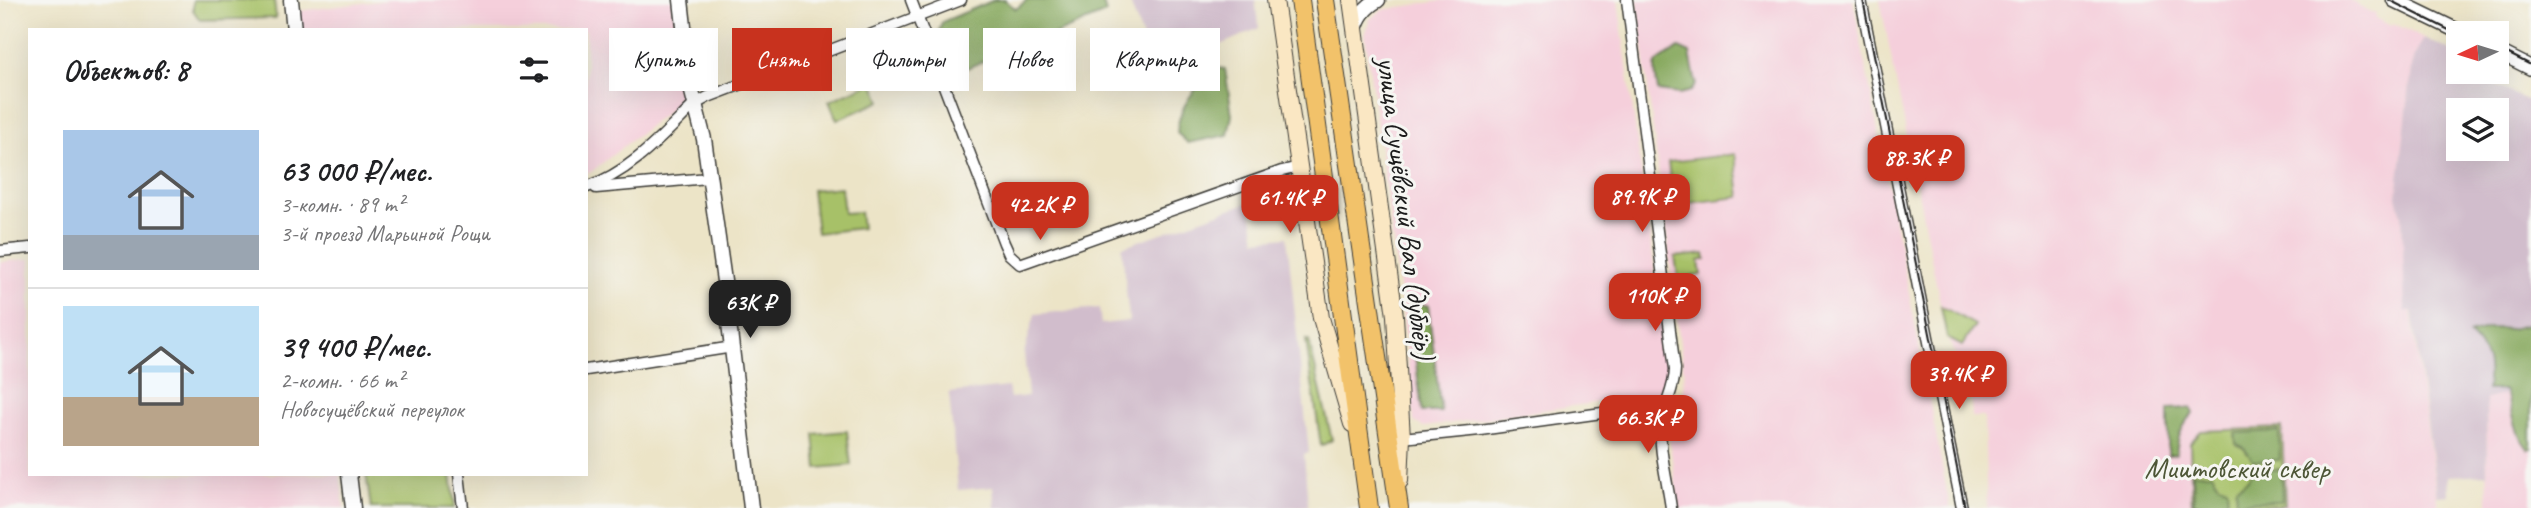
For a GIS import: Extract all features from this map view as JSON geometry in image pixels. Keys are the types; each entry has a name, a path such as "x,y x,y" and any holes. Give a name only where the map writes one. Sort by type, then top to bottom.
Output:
{"main road":[{"path":"1275,0 1321,318 1362,457"},
{"path":"1300,0 1369,508"},
{"path":"1325,0 1399,508"},
{"name":"улица Сущёвский Вал (дублёр)","path":"1351,0 1395,316 1402,438 1399,508"}],"street":[{"path":"290,0 294,28"},
{"path":"681,0 691,88 705,139 751,508"},
{"path":"911,0 1004,243 1009,254 1020,264 1299,166"},
{"path":"588,187 608,180 629,166 695,104 777,69 961,0"},
{"path":"1355,31 1357,20 1363,11 1378,0"},
{"path":"1627,0 1675,369 1674,384 1661,427 1671,508"},
{"path":"1861,0 1962,508"},
{"path":"2395,0 2446,25"},
{"path":"2510,58 2531,68"},
{"path":"588,187 612,188 709,178"},
{"path":"0,251 25,249"},
{"path":"588,370 733,347"},
{"path":"1402,438 1666,404"},
{"path":"349,476 353,508"},
{"path":"458,476 463,508"}],"shaded area":[{"path":"388,0 673,0 676,28 609,28 609,91 684,91 685,98 588,173 588,28 300,28 298,11"},
{"path":"1129,0 1255,0 1259,28 1220,45 1220,28 1139,28"},
{"path":"1447,0 1618,0 1668,370 1667,383 1659,392 1424,427 1414,422 1403,315 1365,35 1370,19 1382,10"},
{"path":"1637,0 1853,0 1950,508 1679,508 1669,437 1682,409 1684,375"},
{"path":"1880,0 2348,0 2376,14 2375,18 2391,26 2392,23 2424,38 2413,59 2397,197 2402,215 2406,311 2411,311 2438,508 1987,508 1984,417 1972,417 1969,366 1956,356 1947,338"},
{"path":"2424,38 2446,49 2446,84 2491,84 2531,102 2531,388 2486,399 2487,474 2448,476 2449,495 2437,496 2412,311 2405,311 2402,215 2397,197 2413,59"},
{"path":"1250,202 1256,240 1287,237 1309,453 1304,454 1308,506 995,508 993,487 958,490 949,393 1008,387 1010,398 1028,396 1024,353 1035,314 1099,308 1101,324 1129,321 1122,247"},
{"path":"28,259 28,476 340,476 344,508 0,508 0,262"},
{"path":"2531,388 2531,508 2488,508 2486,399"}],"green space":[{"path":"193,0 274,0 276,18 200,20 193,10"},
{"path":"994,0 1005,0 1016,9 1027,0 1102,0 1106,13 1070,28 983,28 983,61 969,67 969,28 940,28 942,22"},
{"path":"1679,48 1690,53 1696,84 1691,91 1679,94 1658,91 1656,64"},
{"path":"1220,68 1225,69 1232,115 1228,135 1188,143 1177,133 1185,106 1194,91 1220,91"},
{"path":"852,91 877,91 881,101 837,120 829,101"},
{"path":"1735,154 1740,197 1673,205 1668,162"},
{"path":"841,187 844,213 860,212 862,228 817,233 812,190"},
{"path":"1705,254 1706,259 1699,261 1701,275 1678,278 1675,257"},
{"path":"1428,305 1441,412 1422,412 1409,306"},
{"path":"1941,306 1975,325 1962,346 1947,338"},
{"path":"2531,324 2531,448 2528,449 2517,428 2505,390 2487,390 2487,359 2469,334 2490,328 2510,329"},
{"path":"1306,340 1309,341 1332,440 1321,446"},
{"path":"2191,408 2193,414 2181,432 2176,454 2168,455 2168,409"},
{"name":"Миитовский сквер","path":"2282,428 2285,505 2192,508 2190,443 2201,431"},
{"path":"847,431 851,465 817,468 814,434"},
{"path":"2279,431 2280,460 2253,461 2243,447 2236,444 2235,433"},
{"path":"2281,469 2282,501 2237,502 2236,488 2248,479 2252,471"},
{"path":"2193,473 2212,473 2219,484 2227,487 2228,503 2194,504"},
{"path":"366,476 451,476 455,508 371,508"}],"tram line":[{"path":"1863,0 1965,508"},
{"path":"2389,0 2446,28"},
{"path":"2510,54 2531,65"}]}
